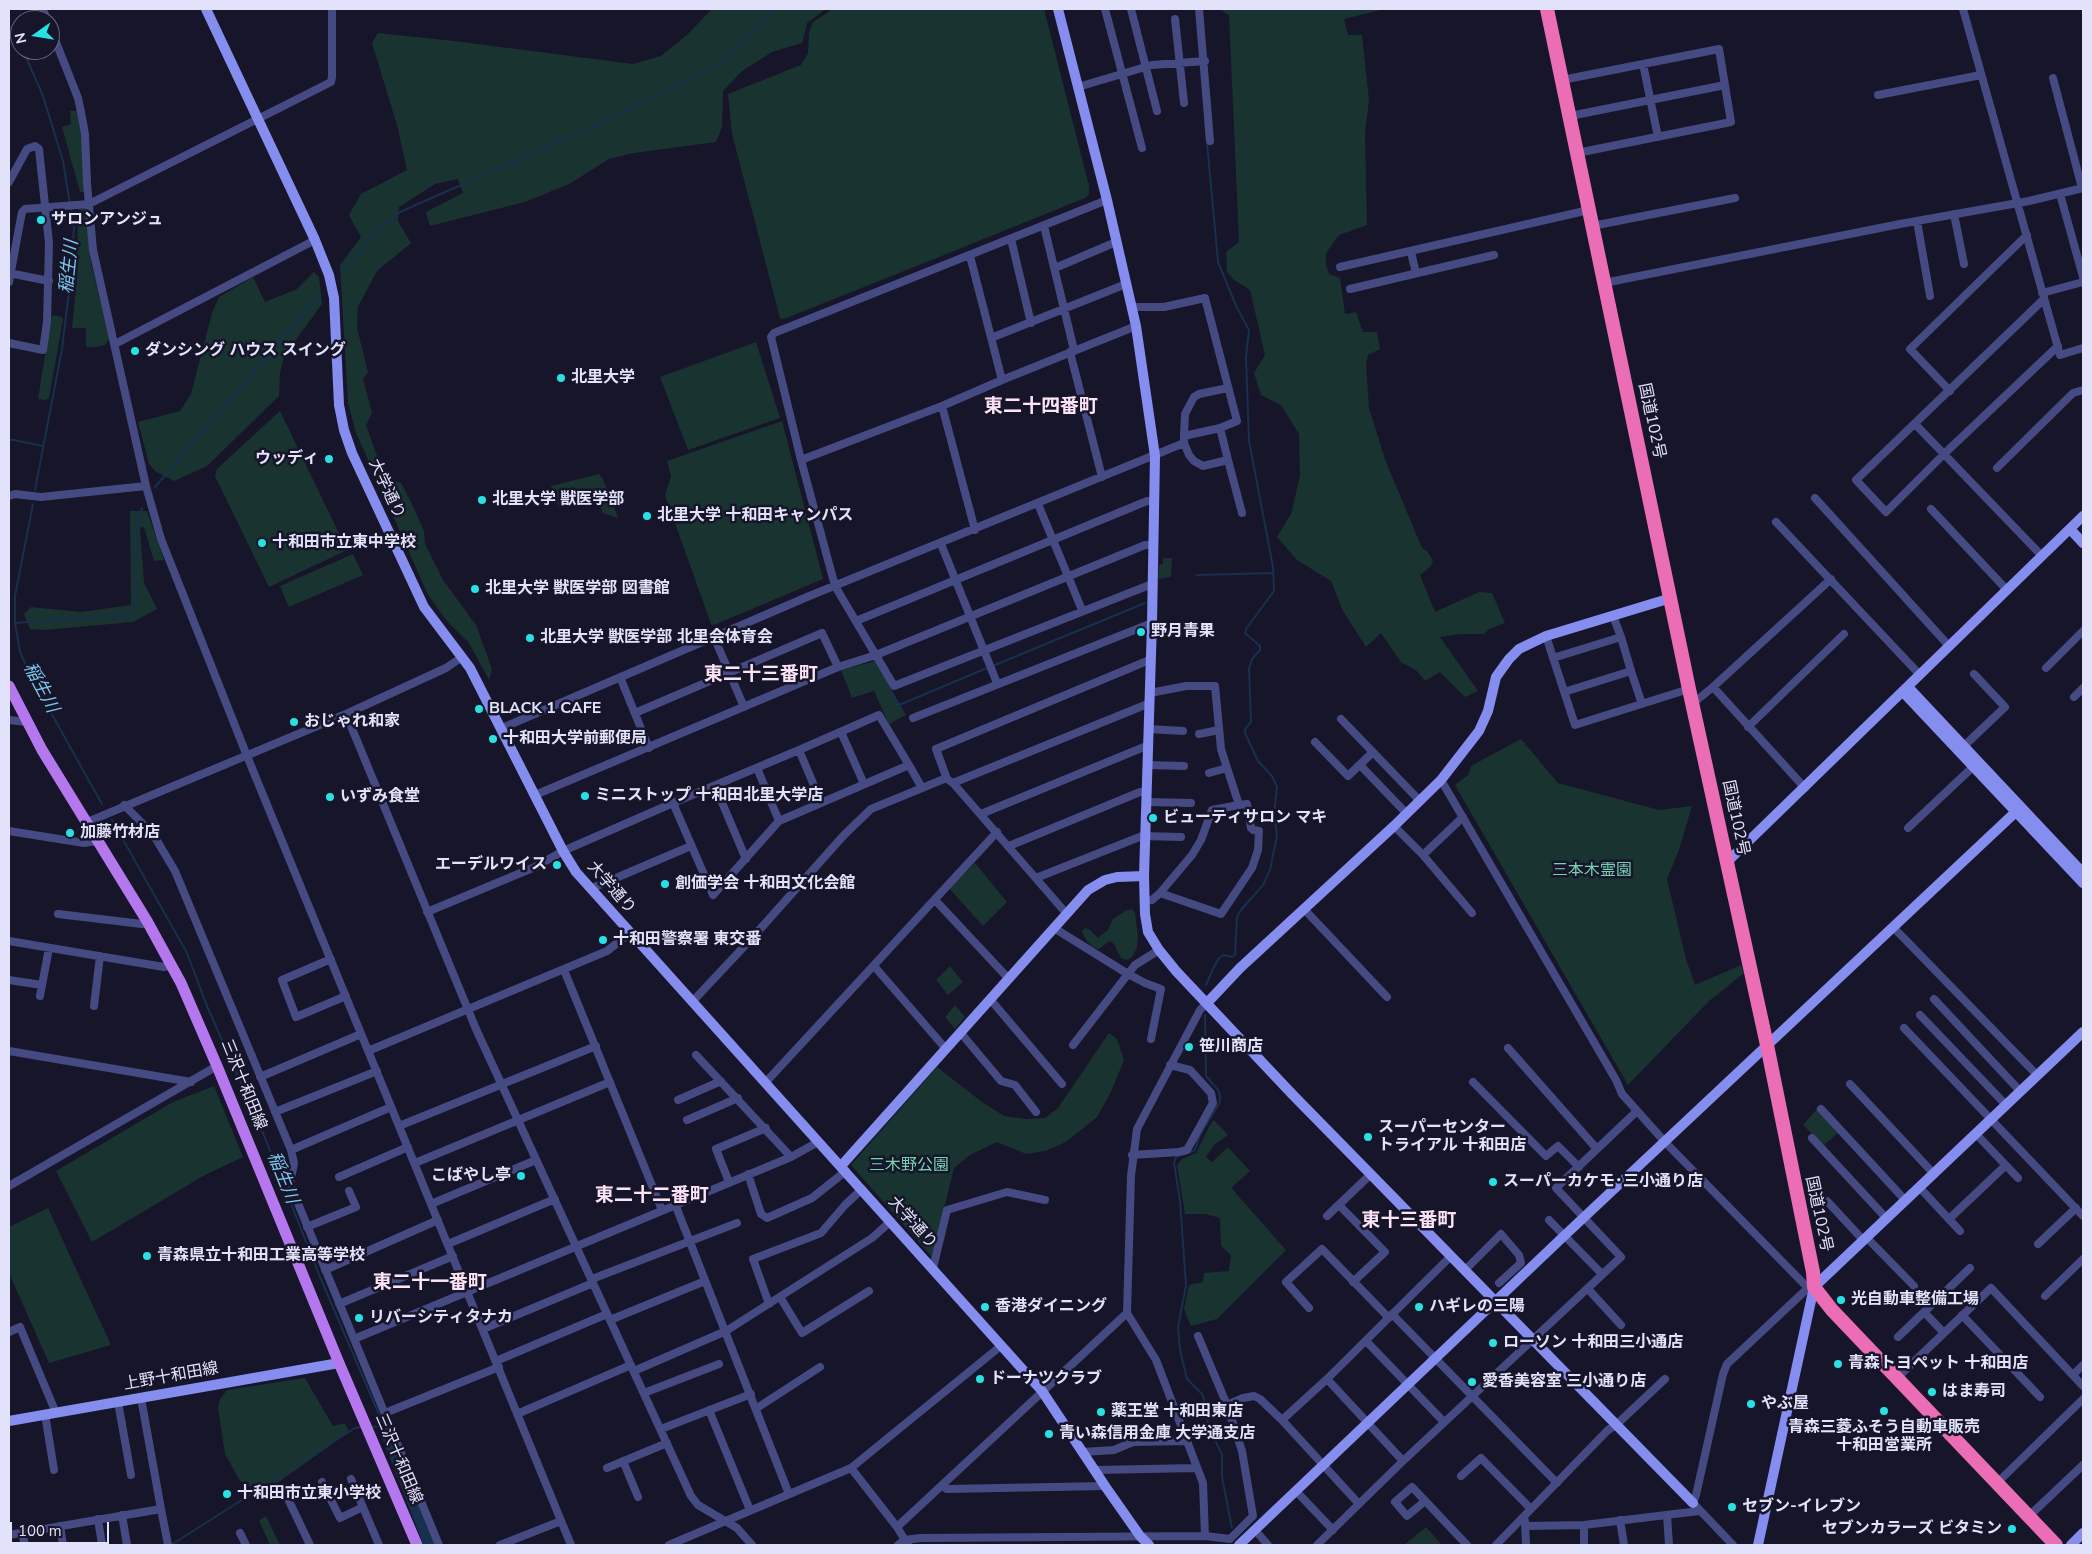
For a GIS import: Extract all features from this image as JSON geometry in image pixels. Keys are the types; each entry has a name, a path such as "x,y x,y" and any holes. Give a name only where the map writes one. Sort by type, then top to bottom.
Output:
{"highway":[{"name":"国道102号","path":"1547,9 1692,704 1767,1045 1813,1272 1811,1287"},
{"path":"1811,1287 1996,1484 2056,1545"}],"main road":[{"name":"三沢十和田線","path":"9,686 26,722 85,823 147,921 172,965 217,1066 339,1363 417,1545"}],"street":[{"name":"大学通り","path":"206,9 330,275 334,298 339,405 344,430 424,607 470,668 563,851 576,872 590,889 693,1000 765,1083 1042,1391 1105,1486 1140,1536 1149,1545"},
{"path":"49,281 9,276 22,212 25,209 89,204 331,82 332,9"},
{"path":"1058,9 1107,200 1136,326 1155,456 1144,876 1144,901 1148,932 1159,950 1176,971 1292,1094 1733,1545"},
{"path":"1105,9 1142,148"},
{"path":"1132,9 1157,111"},
{"path":"1199,9 1201,61 1210,141"},
{"path":"1963,9 2060,355 2083,348"},
{"path":"1175,19 1184,103"},
{"path":"1562,80 1719,49 1731,122 1577,153"},
{"path":"60,53 80,105 85,134 93,250 146,486 161,540 330,960 468,1291 571,1545"},
{"path":"1078,87 1146,66 1201,61"},
{"path":"1642,64 1658,137"},
{"path":"1878,95 1981,75"},
{"path":"1604,283 2017,203 2083,188 2053,78"},
{"path":"1570,116 1725,85"},
{"path":"9,182 27,149 35,146 39,149 49,244 47,322 43,350 9,343"},
{"path":"2060,194 2083,278"},
{"path":"1592,226 1735,198"},
{"path":"1107,200 772,335 801,460 835,586 894,686 1082,610 1152,584"},
{"path":"1340,267 1589,210"},
{"path":"1954,214 1964,264"},
{"path":"1918,221 1930,296"},
{"path":"1044,226 1065,310 1072,351 1102,477"},
{"path":"1950,391 1910,350 2027,236"},
{"path":"1011,239 1031,324"},
{"path":"115,344 315,240"},
{"path":"1055,268 1116,242"},
{"path":"1412,252 1416,274"},
{"path":"1350,289 1494,255"},
{"path":"970,256 1002,380"},
{"path":"2058,346 1886,512 1856,480 1916,425 2043,296 2083,282"},
{"path":"992,338 1031,324 1126,284"},
{"path":"502,728 835,586 1155,456 1184,439 1237,421 1205,298 1164,307 1131,307"},
{"path":"801,460 942,406 1136,326"},
{"path":"1228,388 1199,394 1194,397 1185,414 1184,439 1189,455 1194,461 1203,466 1228,460"},
{"path":"1998,468 2073,393 2083,390"},
{"path":"942,406 975,530"},
{"path":"1916,425 2042,556"},
{"path":"1220,428 1242,512"},
{"path":"9,496 15,494 41,497 146,486"},
{"path":"1815,498 1949,646"},
{"path":"856,621 1147,501 1155,501"},
{"path":"1038,504 1082,610"},
{"path":"1931,509 2007,590"},
{"path":"1726,863 2083,516"},
{"path":"1776,522 1920,675"},
{"path":"2070,529 2083,543"},
{"path":"941,544 997,683"},
{"path":"536,795 838,667 876,655 1145,545 1153,545"},
{"path":"1692,704 1831,579"},
{"path":"1205,1536 1203,1483 1156,1360 1127,1313 1132,1155 1136,1129 1200,1010 1240,968 1407,814 1441,780 1473,739 1485,720 1499,670 1520,649 1546,636 1670,598"},
{"path":"1613,616 1642,704"},
{"path":"913,718 1152,623"},
{"path":"635,713 822,632 838,667"},
{"path":"2046,668 2083,632"},
{"path":"1748,727 1844,634"},
{"path":"1546,636 1575,725 1689,689"},
{"path":"714,637 744,707"},
{"path":"1553,658 1621,637"},
{"path":"85,823 124,805 346,714 446,668 462,657"},
{"path":"1066,913 997,832 950,781 936,749 1147,661 1151,661"},
{"path":"1564,692 1631,671"},
{"path":"1964,746 2005,706 1974,674"},
{"path":"620,677 649,748"},
{"path":"1150,693 1186,686 1215,686 1221,749 1239,805"},
{"path":"1713,687 1805,788"},
{"path":"2074,697 2083,688"},
{"path":"1906,689 1964,746 1976,765"},
{"path":"1906,689 2083,883"},
{"path":"693,1000 753,937 844,835 871,809 922,788 950,781 1150,704"},
{"path":"346,714 468,1009 694,1502 737,1528 752,1545"},
{"path":"427,912 535,867 563,851 879,715 922,788"},
{"path":"1341,719 1420,801"},
{"path":"9,720 26,722"},
{"path":"1149,729 1183,731"},
{"path":"1199,734 1219,730"},
{"path":"841,732 864,784"},
{"path":"1315,742 1348,776 1372,752"},
{"path":"981,814 1148,747"},
{"path":"799,750 821,802"},
{"path":"673,804 713,895 779,821 909,765"},
{"path":"1148,765 1184,766"},
{"path":"1360,765 1407,814"},
{"path":"1908,828 1976,765"},
{"path":"757,768 779,821"},
{"path":"1209,773 1227,768"},
{"path":"1441,780 1616,1080 1622,1094 1665,1142 1811,1287"},
{"path":"715,786 746,859"},
{"path":"1009,846 1140,792 1147,797 1190,803"},
{"path":"1144,901 1152,900 1160,893 1192,855 1201,840 1212,810 1247,804 1251,828 1259,831 1258,850 1252,868 1221,914 1160,893"},
{"path":"124,805 153,834 175,871 291,1150 294,1163 290,1184 439,1545"},
{"path":"2018,810 2083,873"},
{"path":"1239,1545 1564,1236 2018,810"},
{"path":"1423,855 1464,817"},
{"path":"1394,826 1423,855 1472,913"},
{"path":"9,831 84,843 96,841"},
{"path":"765,1083 997,832"},
{"path":"1036,878 1146,836 1181,837"},
{"path":"590,889 691,846"},
{"path":"748,1174 761,1214 767,1218 812,1198 843,1169 960,1032 1088,890 1105,880 1117,877 1144,876"},
{"path":"935,900 1008,978"},
{"path":"1304,909 1387,997"},
{"path":"58,914 142,924 147,921"},
{"path":"1893,927 2037,1075"},
{"path":"1054,928 1128,974 1161,989 1152,1039"},
{"path":"368,1051 608,951 631,932"},
{"path":"9,941 164,967 172,965"},
{"path":"40,996 49,948"},
{"path":"1073,1045 1135,965 1159,950"},
{"path":"94,1006 100,956"},
{"path":"330,960 282,980 296,1017 346,996"},
{"path":"874,966 946,1049"},
{"path":"564,970 662,1210"},
{"path":"9,980 42,985"},
{"path":"990,999 1062,1084"},
{"path":"1934,999 2020,1091"},
{"path":"1920,1015 2006,1105"},
{"path":"1904,1028 2083,1216"},
{"path":"960,1032 1001,1081 1015,1085 1036,1112"},
{"path":"1696,1507 1696,1495 1723,1374 1727,1364 1887,1219 2083,1032"},
{"path":"260,1077 361,1034"},
{"path":"399,1126 596,1046"},
{"path":"1508,1048 1597,1149"},
{"path":"9,1051 191,1082"},
{"path":"696,1055 791,1157"},
{"path":"1132,1155 1187,1150 1213,1103 1211,1093 1190,1070 1170,1065"},
{"path":"9,1186 217,1066"},
{"path":"275,1112 377,1071"},
{"path":"678,1100 721,1081"},
{"path":"415,1163 610,1082"},
{"path":"1473,1082 1546,1156 1558,1146 1579,1166"},
{"path":"1850,1084 1934,1174"},
{"path":"687,1120 738,1098"},
{"path":"291,1150 391,1107"},
{"path":"1821,1109 1906,1200"},
{"path":"1317,1545 1444,1422 1621,1257 1556,1188 1637,1111"},
{"path":"729,1182 716,1149 766,1128"},
{"path":"1976,1134 2018,1178"},
{"path":"1812,1138 1887,1219"},
{"path":"354,1339 791,1157 818,1142"},
{"path":"339,1177 408,1147"},
{"path":"432,1204 536,1160"},
{"path":"1949,1219 2006,1166"},
{"path":"1327,1216 1371,1174"},
{"path":"1920,1188 1960,1231"},
{"path":"769,1304 753,1259 822,1233 845,1205 862,1189"},
{"path":"307,1227 356,1207 349,1191"},
{"path":"933,1268 947,1210 1007,1192 1045,1200"},
{"path":"448,1244 555,1199"},
{"path":"1827,1201 1914,1286"},
{"path":"675,1204 789,1494"},
{"path":"1339,1204 1385,1252 1354,1282"},
{"path":"2038,1244 2076,1208"},
{"path":"325,1270 438,1220"},
{"path":"1549,1220 1602,1274"},
{"path":"517,1414 726,1331 872,1238 890,1222"},
{"path":"483,1329 592,1281 737,1223"},
{"path":"1464,1270 1501,1234 1519,1255 1520,1263 1499,1284"},
{"path":"1309,1308 1286,1282 1322,1249 1558,1483"},
{"path":"340,1304 453,1256"},
{"path":"1282,1420 1327,1379 1451,1256"},
{"path":"2045,1296 2083,1259"},
{"path":"1898,1336 1970,1268"},
{"path":"385,1413 609,1317 705,1281"},
{"path":"1758,1545 1811,1287"},
{"path":"1897,1378 1991,1288 2083,1386"},
{"path":"1588,1289 1621,1325"},
{"path":"780,1297 802,1332 869,1291"},
{"path":"1924,1312 1944,1333"},
{"path":"897,1527 1127,1313"},
{"path":"1962,1316 2040,1397"},
{"path":"9,1332 20,1326 56,1413"},
{"path":"851,1468 897,1527 903,1544 921,1538 1205,1536 1230,1539 1253,1516 1242,1451 1227,1405 1198,1336"},
{"path":"1366,1340 1444,1422"},
{"path":"669,1545 851,1468 1002,1345"},
{"name":"上野十和田線","path":"9,1421 339,1363"},
{"path":"644,1393 719,1364"},
{"path":"2073,1375 2083,1365"},
{"path":"756,1408 820,1367"},
{"path":"1327,1379 1403,1461"},
{"path":"1496,1545 1608,1430 1616,1426 1665,1379"},
{"path":"661,1429 751,1394"},
{"path":"1227,1405 1243,1398 1254,1396 1260,1399 1282,1420 1359,1504"},
{"path":"141,1398 168,1545"},
{"path":"1996,1484 2083,1398"},
{"path":"118,1402 131,1475"},
{"path":"709,1410 750,1510"},
{"path":"45,1414 54,1470"},
{"path":"1082,1452 1114,1450 1133,1442 1186,1441"},
{"path":"606,1468 667,1443"},
{"path":"1462,1476 1481,1458 1531,1509"},
{"path":"623,1462 638,1497"},
{"path":"2028,1517 2083,1465"},
{"path":"1094,1470 1197,1468"},
{"path":"351,1479 379,1545"},
{"path":"322,1482 340,1518 363,1507"},
{"path":"942,1486 946,1489 1105,1486"},
{"path":"1296,1491 1333,1530"},
{"path":"290,1501 310,1545"},
{"path":"1424,1501 1467,1545"},
{"path":"1526,1526 1584,1525 1667,1515 1696,1507"},
{"path":"9,1535 161,1509"},
{"path":"122,1515 127,1545"},
{"path":"1667,1515 1669,1545"},
{"path":"1523,1517 1526,1526 1526,1545"},
{"path":"98,1519 102,1545"},
{"path":"1620,1520 1624,1545"},
{"path":"500,1545 561,1521"},
{"path":"1584,1525 1584,1545"},
{"path":"60,1526 63,1545"},
{"path":"1255,1530 1268,1545"},
{"path":"22,1533 24,1545"},
{"path":"240,1533 246,1545"},
{"path":"2071,1545 2083,1533"},
{"path":"1073,1545 1082,1537"}],"green space":[{"path":"712,9 826,9 807,23 802,43 772,52 742,71 723,91 722,127 716,142 634,153 609,159 571,183 525,202 430,226 426,212 463,193 458,179 435,184 399,207 398,221 411,243 377,271 358,307 357,327 368,373 363,378 372,413 366,425 380,464 371,466 356,433 348,403 340,265 361,237 349,215 361,194 407,170 397,125 372,43 378,33 633,64 661,56 689,33"},
{"path":"833,9 1044,9 1089,186 1089,194 1085,198 944,255 784,319 780,318 732,134 728,94 801,65 808,53 809,32 813,22"},
{"path":"1219,9 1385,9 1344,19 1348,35 1362,35 1369,100 1365,134 1367,225 1339,235 1326,253 1326,265 1329,274 1340,278 1345,314 1356,312 1363,332 1377,332 1380,349 1368,355 1366,364 1369,408 1386,462 1422,548 1428,552 1433,561 1430,567 1420,575 1435,612 1479,592 1492,593 1505,623 1489,629 1484,634 1460,634 1440,637 1478,691 1465,697 1440,672 1425,681 1416,670 1401,662 1381,633 1366,647 1343,611 1331,581 1297,560 1277,537 1291,514 1300,476 1299,434 1281,405 1261,395 1254,373 1265,355 1250,290 1233,279 1227,272 1226,252 1239,242 1229,15"},
{"path":"70,111 77,111 82,139 85,192 80,192 62,127 71,124"},
{"path":"78,208 86,208 91,263 109,339 105,345 96,347 86,347 86,328 72,328 77,278"},
{"path":"314,272 319,277 322,304 284,356 280,373 279,396 207,466 174,481 155,471 149,464 138,422 180,411 191,394 212,313 219,297 253,277 265,302 297,289"},
{"path":"53,315 63,319 49,398 45,400 38,399"},
{"path":"756,342 780,418 688,450 660,377"},
{"path":"280,411 347,550 269,587 215,476 217,469"},
{"path":"782,421 823,579 714,625 711,624 665,495 671,476 667,461"},
{"path":"599,474 603,479 618,518 603,513 596,495 559,507 551,486"},
{"path":"396,481 401,483 411,502 424,531 425,544 443,580 476,625 492,669 489,680 469,643 446,620 428,595 387,502 397,496 394,485"},
{"path":"130,511 147,511 164,560 154,561 144,527 140,528 144,583 157,609 133,622 44,630 30,629 24,614 31,607 81,612 131,605"},
{"path":"353,554 363,575 289,607 280,586"},
{"path":"1163,558 1172,558 1171,577 1158,579 1159,565 1163,564"},
{"path":"875,661 906,715 889,724 874,691 852,698 841,670"},
{"name":"三本木霊園","path":"1521,739 1558,783 1659,810 1692,806 1679,850 1667,879 1686,959 1695,985 1741,965 1744,973 1709,1001 1628,1085 1455,785 1468,775 1471,766"},
{"path":"975,863 1007,902 983,926 949,888"},
{"path":"1132,909 1135,913 1138,936 1137,947 1132,957 1127,960 1121,958 1114,944 1110,941 1099,949 1093,947 1086,940 1082,931 1085,928 1098,938 1108,930 1113,919"},
{"path":"950,966 963,982 948,995 936,980"},
{"path":"955,1005 965,1017 955,1029 945,1017"},
{"name":"三木野公園","path":"1109,1033 1117,1039 1124,1060 1111,1092 1097,1117 1066,1142 1045,1151 1026,1154 997,1142 970,1155 954,1168 932,1257 851,1165 937,1067 982,1102 1004,1116 1026,1119 1045,1118 1058,1108"},
{"path":"214,1086 243,1157 205,1175 92,1242 56,1171 173,1102"},
{"path":"1818,1108 1839,1132 1824,1145 1803,1125"},
{"path":"1214,1120 1228,1135 1214,1145 1206,1157 1212,1162 1228,1147 1250,1171 1232,1187 1233,1190 1286,1250 1217,1319 1191,1326 1184,1309 1189,1285 1203,1282 1204,1273 1229,1271 1231,1255 1221,1246 1220,1218 1206,1214 1185,1214 1177,1165 1182,1159 1196,1153"},
{"path":"48,1208 111,1345 49,1363 9,1273 9,1227"},
{"path":"305,1378 333,1426 345,1423 349,1432 273,1486 257,1490 240,1481 225,1454 218,1408 220,1399 227,1390"},
{"path":"266,1516 280,1545 270,1545 259,1521"},
{"path":"1426,1527 1442,1545 1404,1545"}],"waterway":[{"path":"345,268 382,225 400,212 592,127 705,72 730,55 773,9"},
{"name":"稲生川","path":"27,60 43,96 63,161 70,204"},
{"path":"1205,121 1218,262 1237,308 1249,330 1246,357 1249,441 1273,567 1274,591 1245,633 1260,646 1260,650 1252,659 1249,669 1251,722 1245,729 1245,733 1258,761 1272,776 1277,787 1274,815 1277,836 1270,870 1263,885 1237,917 1235,954 1233,957 1224,955 1219,958 1206,985"},
{"name":"稲生川","path":"35,490 62,349 74,228 71,208"},
{"path":"155,487 318,297"},
{"path":"9,440 43,446"},
{"name":"稲生川","path":"33,504 15,596 15,623 20,652 31,677 102,804"},
{"path":"15,623 131,614 135,602 136,525 142,508"},
{"path":"1197,575 1274,573"},
{"path":"995,665 1145,603"},
{"path":"890,690 899,705 987,668"},
{"name":"稲生川","path":"112,820 187,953 207,1006 263,1133 320,1277 384,1426 372,1427"},
{"path":"1188,1153 1195,1150 1200,1135 1220,1102 1219,1091 1206,1076 1205,1015"},
{"path":"1181,1155 1176,1157 1174,1163 1180,1201 1186,1286 1178,1327 1180,1350 1187,1379 1203,1395 1209,1429 1222,1454 1222,1477 1232,1528"},
{"name":"稲生川","path":"384,1426 430,1545"},
{"path":"171,1545 355,1428 362,1427"}],"place":[{"name":"サロンアンジュ","path":"41,220"},
{"name":"ダンシング ハウス スイング","path":"135,351"},
{"name":"北里大学","path":"561,378"},
{"name":"ウッディ","path":"329,459"},
{"name":"北里大学 獣医学部","path":"482,500"},
{"name":"北里大学 十和田キャンパス","path":"647,516"},
{"name":"十和田市立東中学校","path":"262,543"},
{"name":"北里大学 獣医学部 図書館","path":"475,589"},
{"name":"野月青果","path":"1141,632"},
{"name":"北里大学 獣医学部 北里会体育会","path":"530,638"},
{"name":"BLACK 1 CAFE","path":"479,709"},
{"name":"おじゃれ和家","path":"294,722"},
{"name":"十和田大学前郵便局","path":"493,739"},
{"name":"ミニストップ 十和田北里大学店","path":"585,796"},
{"name":"いずみ食堂","path":"330,797"},
{"name":"ビューティサロン マキ","path":"1153,818"},
{"name":"加藤竹材店","path":"70,833"},
{"name":"エーデルワイス","path":"557,865"},
{"name":"創価学会 十和田文化会館","path":"665,884"},
{"name":"十和田警察署 東交番","path":"603,940"},
{"name":"笹川商店","path":"1189,1047"},
{"name":"スーパーセンター トライアル 十和田店","path":"1368,1137"},
{"name":"こばやし亭","path":"521,1176"},
{"name":"スーパーカケモ･三小通り店","path":"1493,1182"},
{"name":"青森県立十和田工業高等学校","path":"147,1256"},
{"name":"光自動車整備工場","path":"1841,1300"},
{"name":"香港ダイニング","path":"985,1307"},
{"name":"ハギレの三陽","path":"1419,1307"},
{"name":"リバーシティタナカ","path":"359,1318"},
{"name":"ローソン 十和田三小通店","path":"1493,1343"},
{"name":"青森トヨペット 十和田店","path":"1838,1364"},
{"name":"ドーナツクラブ","path":"980,1379"},
{"name":"愛香美容室 三小通り店","path":"1472,1382"},
{"name":"はま寿司","path":"1932,1392"},
{"name":"やぶ屋","path":"1751,1404"},
{"name":"青森三菱ふそう自動車販売 十和田営業所","path":"1884,1411"},
{"name":"薬王堂 十和田東店","path":"1101,1412"},
{"name":"青い森信用金庫 大学通支店","path":"1049,1434"},
{"name":"十和田市立東小学校","path":"227,1494"},
{"name":"セブン-イレブン","path":"1732,1507"},
{"name":"セブンカラーズ ビタミン","path":"2012,1529"}],"district":[{"name":"東二十四番町","path":"1041,407"},
{"name":"東二十三番町","path":"761,675"},
{"name":"東二十二番町","path":"652,1196"},
{"name":"東十三番町","path":"1409,1221"},
{"name":"東二十一番町","path":"430,1283"}]}
